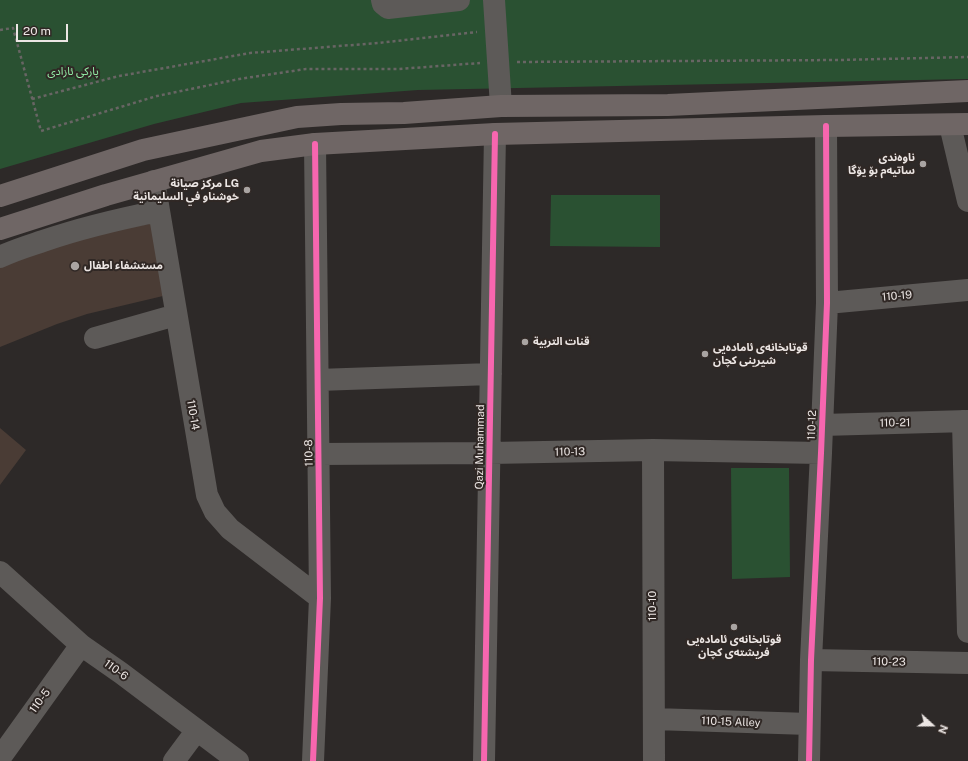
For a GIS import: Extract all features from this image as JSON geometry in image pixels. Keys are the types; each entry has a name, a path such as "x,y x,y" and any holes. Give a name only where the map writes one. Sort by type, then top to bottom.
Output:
{"main road":[{"path":"0,196 143,150 297,117 340,114 404,113 501,106 668,105 968,91"},
{"path":"900,94 903,125"},
{"path":"0,229 106,195 261,151 315,144 494,134 959,124"}],"street":[{"path":"382,0 383,4 388,8 459,0"},
{"path":"494,0 501,106"},
{"path":"959,124 968,201"},
{"name":"110-12","path":"809,761 811,660 821,453 826,303 826,126"},
{"name":"Qazi Muhammad","path":"484,761 494,134"},
{"name":"110-8","path":"313,761 320,598 315,144"},
{"name":"110-14","path":"154,182 206,495 215,512 230,529 320,598"},
{"path":"0,257 11,251 66,233 109,221 159,211"},
{"name":"110-19","path":"826,303 968,290"},
{"path":"95,338 176,315"},
{"path":"318,380 491,374"},
{"path":"966,421 968,632"},
{"name":"110-21","path":"822,425 966,421"},
{"name":"110-13","path":"319,454 653,450 821,453"},
{"name":"110-10","path":"653,450 654,761"},
{"name":"110-6","path":"0,572 81,645 238,761"},
{"name":"110-5","path":"0,758 81,645"},
{"name":"110-23","path":"811,660 968,663"},
{"name":"110-15 Alley","path":"654,719 809,724"},
{"path":"174,761 196,730"}],"path":[{"path":"0,30 13,28 42,131"},
{"path":"32,99 119,76 250,53 378,43 496,30"}],"green space":[{"name":"پارکی ئازادی","path":"0,0 968,0 968,79 418,90 241,103 154,124 0,169"},
{"path":"551,195 660,195 660,247 550,246"},
{"path":"731,468 789,468 790,577 732,579"}],"building":[{"path":"155,223 163,296 87,314 57,324 0,347 0,263 112,230"},
{"path":"0,428 26,450 0,485"}],"cycle path":[{"path":"809,761 811,660 827,303 826,126"},
{"path":"484,761 495,134"},
{"path":"313,761 320,598 315,144"}],"place":[{"name":"ناوەندی ساتیەم بۆ یۆگا","path":"923,164"},
{"name":"مركز صيانة LG خوشناو في السليمانية","path":"247,190"},
{"name":"مستشفاء اطفال","path":"75,266"},
{"name":"قنات التربیة","path":"525,342"},
{"name":"قوتابخانەی ئامادەیی شیرینی کچان","path":"705,354"},
{"name":"قوتابخانەی ئامادەیی فریشتەی کچان","path":"734,627"}]}
